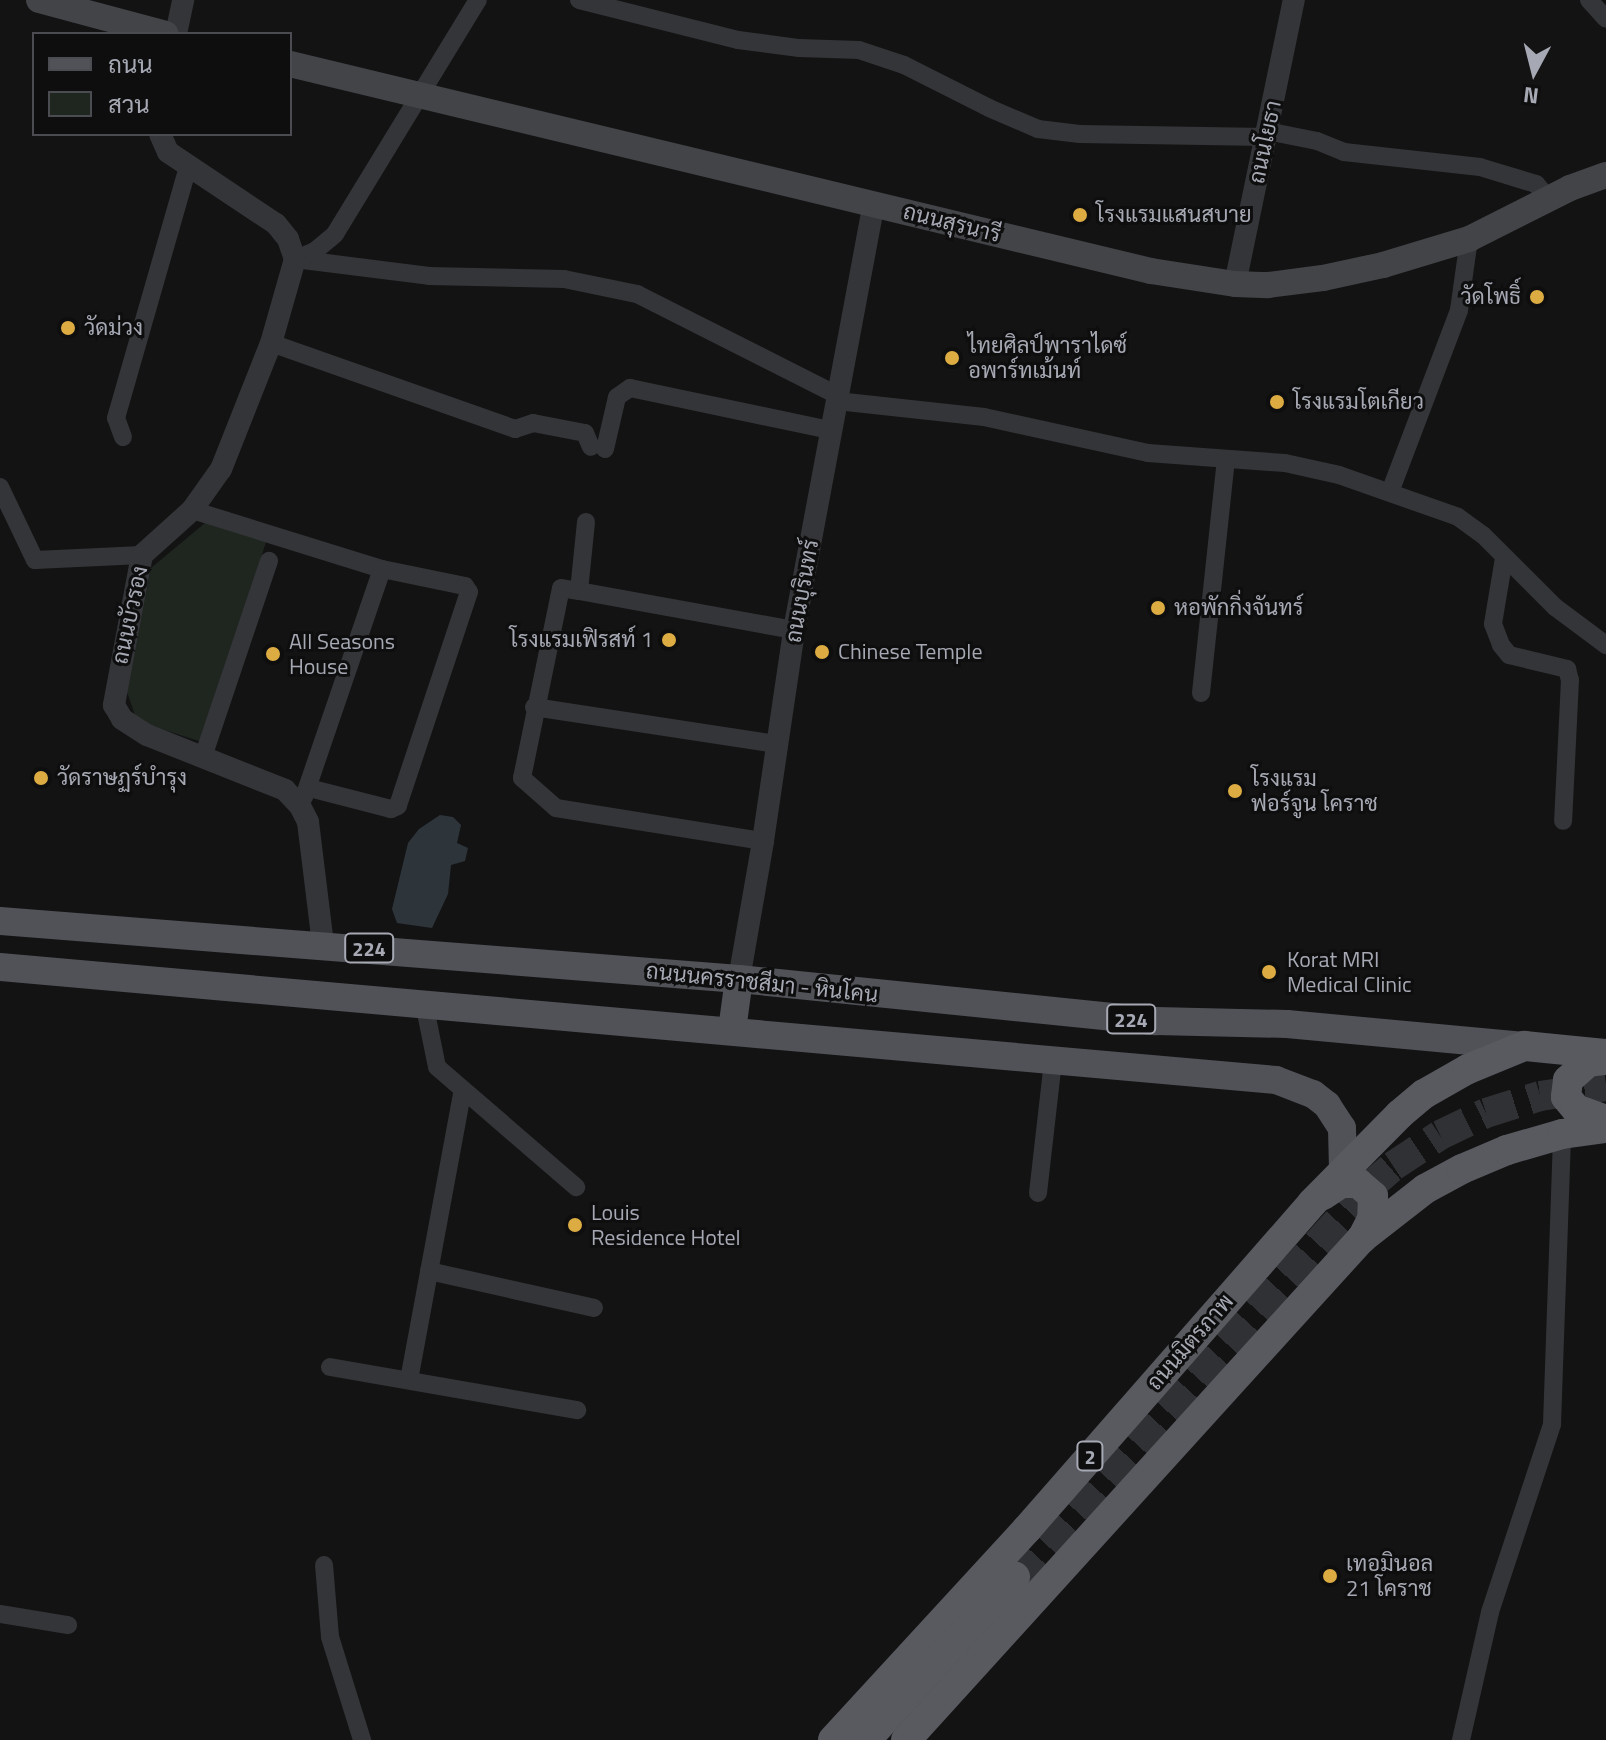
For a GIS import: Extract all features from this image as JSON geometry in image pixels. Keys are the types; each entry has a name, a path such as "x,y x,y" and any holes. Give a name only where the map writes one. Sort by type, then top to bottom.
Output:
{"highway":[{"name":"ถนนมิตรภาพ","path":"833,1740 1027,1529 1343,1168 1424,1094 1468,1069 1524,1046 1606,1054"},
{"path":"1606,1060 1588,1062 1568,1080 1566,1097 1576,1109 1606,1120"},
{"path":"906,1740 1361,1239 1425,1189 1462,1169 1507,1150 1562,1134 1606,1128"},
{"path":"1312,1203 1341,1183 1358,1183 1373,1196 1375,1205 1372,1219 1361,1239"},
{"path":"866,1740 1015,1577"}],"main road":[{"path":"39,0 159,32"},
{"name":"ถนนสุรนารี","path":"292,64 1151,271 1235,284 1268,285 1323,278 1383,265 1469,239 1548,198 1606,175"},
{"name":"ถนนนครราชสีมา - หินโคน","path":"0,921 739,979 1156,1021 1287,1024 1524,1046"},
{"name":"224","path":"0,967 1276,1080 1313,1094 1327,1105 1342,1128 1343,1168"},
{"path":"732,1030 739,979"}],"street":[{"path":"176,32 183,0"},
{"path":"295,259 315,251 335,234 478,0"},
{"path":"579,0 738,40 799,48 859,50 904,65 1038,129 1080,134 1266,134 1317,141 1344,152 1480,167 1536,184 1548,198"},
{"name":"ถนนโยธา","path":"1235,284 1294,0"},
{"path":"1589,0 1606,19"},
{"path":"161,136 168,152 276,224 288,239 295,259"},
{"path":"123,437 116,418 189,164"},
{"name":"ถนนบุรินทร์","path":"739,979 794,630 874,204"},
{"path":"1390,492 1459,310 1469,239"},
{"path":"295,259 429,276 564,279 637,294 837,398 984,417 1148,453 1313,467 1458,517 1555,607 1606,645"},
{"name":"ถนนบัวรอง","path":"295,259 271,343 221,469 192,510 142,555 114,705 122,719 147,735 304,797"},
{"path":"271,343 515,429 533,423 585,433 598,448 617,397 630,388 830,430"},
{"path":"1201,693 1226,459"},
{"path":"0,487 35,560 142,555"},
{"path":"192,510 382,569 465,586 468,601 398,806 391,809 304,797"},
{"path":"579,591 586,522"},
{"path":"1504,558 1493,624 1501,645 1509,655 1567,669 1570,680 1563,821"},
{"path":"203,757 269,561"},
{"path":"323,944 304,797 382,569"},
{"path":"763,841 556,808 522,778 534,707 561,588 794,630"},
{"path":"534,707 777,744"},
{"path":"424,1003 437,1067 576,1187"},
{"path":"1038,1193 1053,1061"},
{"path":"409,1380 463,1090"},
{"path":"1461,1740 1490,1612 1552,1424 1562,1134"},
{"path":"429,1271 594,1308"},
{"path":"330,1367 577,1410"},
{"path":"324,1565 330,1637 362,1740"},
{"path":"0,1614 68,1625"}],"green space":[{"path":"205,523 266,542 202,742 142,723 136,718 127,692 151,568"}],"shaded area":[{"path":"440,815 453,817 461,825 457,843 468,848 465,861 451,865 448,894 432,928 397,923 392,909 408,843 419,829"}],"tunnel":[{"path":"1015,1577 1368,1188 1393,1166 1440,1135 1486,1113 1540,1096 1606,1086"}],"place":[{"name":"โรงแรมแสนสบาย","path":"1080,215"},
{"name":"วัดโพธิ์","path":"1537,297"},
{"name":"วัดม่วง","path":"68,328"},
{"name":"ไทยศิลป์พาราไดซ์ อพาร์ทเม้นท์","path":"952,358"},
{"name":"โรงแรมโตเกียว","path":"1277,402"},
{"name":"หอพักกิ่งจันทร์","path":"1158,608"},
{"name":"โรงแรมเฟิรสท์ 1","path":"669,640"},
{"name":"Chinese Temple","path":"822,652"},
{"name":"All Seasons House","path":"273,654"},
{"name":"วัดราษฏร์บำรุง","path":"41,778"},
{"name":"โรงแรม ฟอร์จูน โคราช","path":"1235,791"},
{"name":"Korat MRI Medical Clinic","path":"1269,972"},
{"name":"Louis Residence Hotel","path":"575,1225"},
{"name":"เทอมินอล 21 โคราช","path":"1330,1576"}]}
